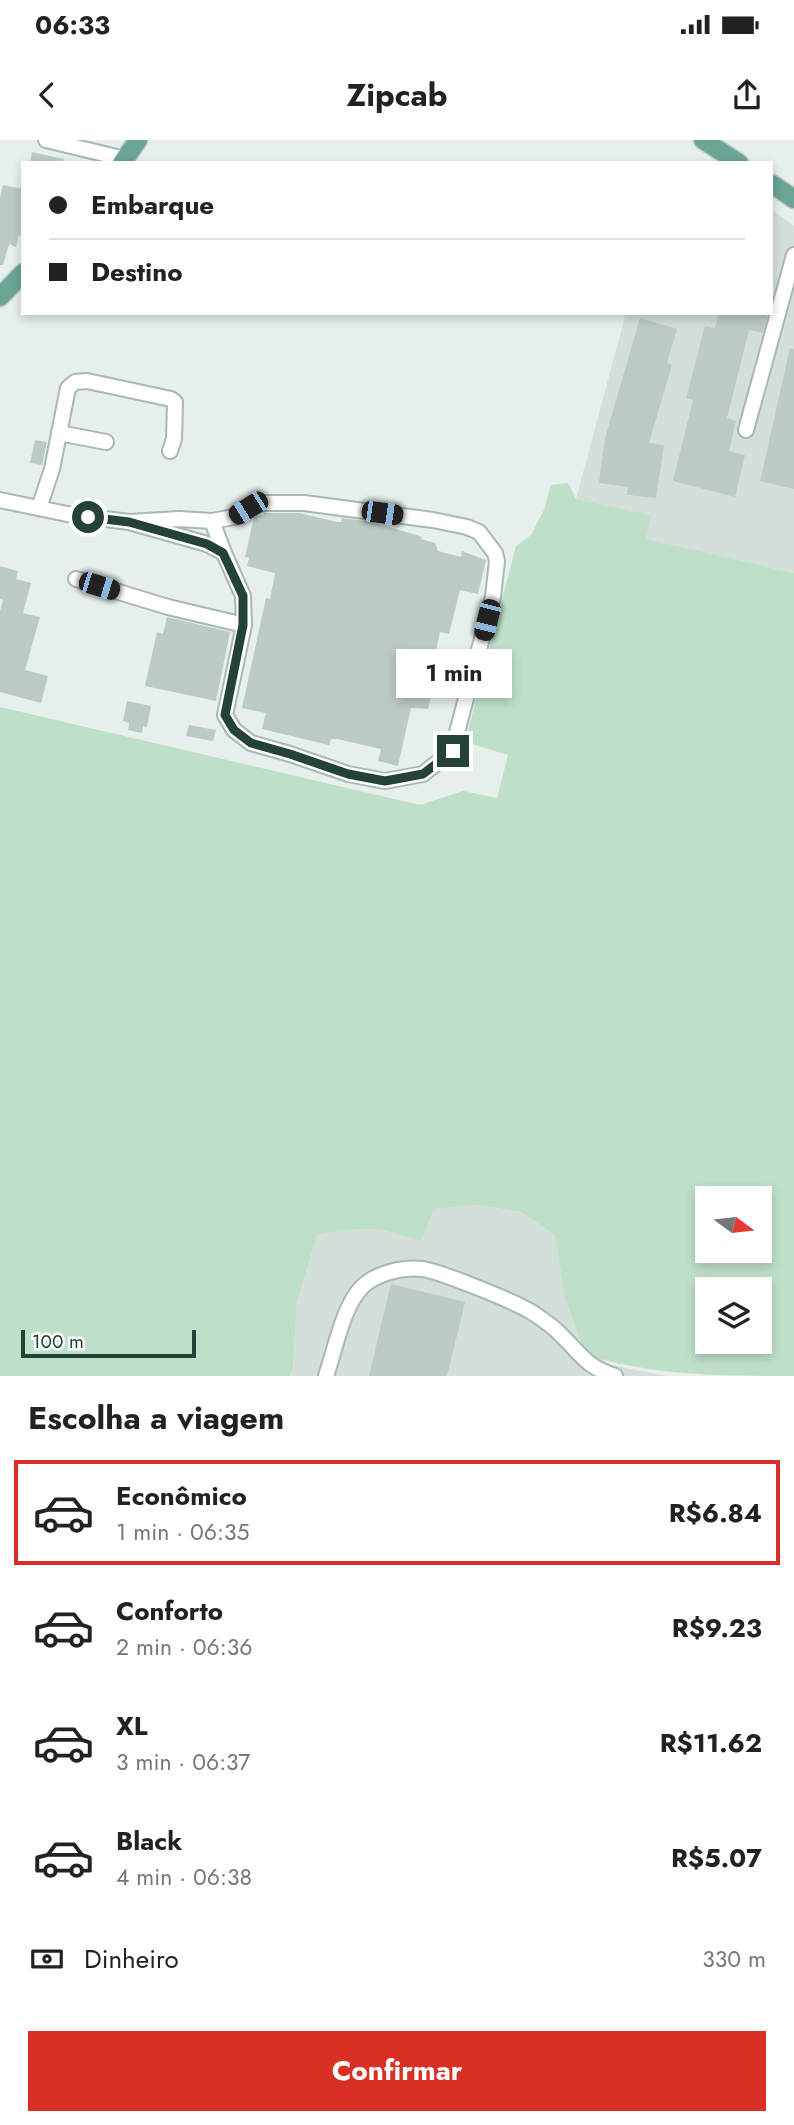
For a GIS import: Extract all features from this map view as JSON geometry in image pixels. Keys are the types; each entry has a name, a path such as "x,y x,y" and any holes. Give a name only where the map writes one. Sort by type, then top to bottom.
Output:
{"main road":[{"path":"123,161 138,140"},
{"path":"703,140 736,161"},
{"path":"773,185 794,199"},
{"path":"0,296 21,275"}],"street":[{"path":"46,140 123,161"},
{"path":"746,430 794,255"},
{"path":"39,508 52,469 68,388 75,382 87,381 171,399 175,402 176,411 170,451"},
{"path":"59,433 106,442"},
{"path":"0,500 129,522 207,544 223,553"},
{"path":"129,522 179,519 212,522 234,517 260,503 304,503 433,520 479,532 495,553 497,561 493,597 453,751 423,774 385,781 348,774 251,743 234,730 225,715 243,625 243,596 212,522"},
{"path":"76,579 168,607 243,625"},
{"path":"327,1376 350,1306 362,1287 377,1276 393,1271 422,1269 460,1281 533,1312 561,1334 582,1359 599,1371 615,1376"}],"shaded area":[{"path":"773,211 794,226 794,573 645,539 651,515 576,499 625,315 773,315"},
{"path":"477,1205 521,1212 555,1235 564,1294 606,1364 667,1376 290,1376 293,1367 297,1303 317,1235 344,1230 378,1229 421,1241 434,1209"}],"green space":[{"path":"568,483 576,499 651,515 646,539 794,573 794,1376 661,1371 585,1354 564,1294 555,1235 521,1212 477,1205 434,1209 421,1241 378,1229 344,1230 317,1235 297,1303 293,1367 290,1376 0,1376 0,707 420,805 463,791 497,798 508,755 465,742 516,546 531,535 544,510 551,485"}],"building":[{"path":"32,152 64,159 64,161 30,161"},
{"path":"3,185 21,189 21,236 16,247 9,244 3,265 0,265 0,198"},
{"path":"718,315 768,315 763,333 749,330 727,418 736,421 729,451 745,455 735,497 673,481 693,400 686,398 705,326 715,328"},
{"path":"640,318 677,329 667,363 672,365 649,443 664,445 656,498 627,495 628,487 599,483 605,438"},
{"path":"790,348 794,349 794,489 760,481"},
{"path":"35,440 47,442 42,465 30,463"},
{"path":"264,513 299,513 337,522 341,522 342,518 372,522 422,537 421,539 435,543 438,551 461,557 462,551 486,560 478,594 460,590 449,634 440,632 435,655 424,652 420,670 437,674 428,709 411,708 398,766 378,761 381,749 337,739 331,739 329,745 262,729 266,713 242,708 266,598 270,599 275,573 247,566 249,558 245,557 254,517"},
{"path":"0,566 18,571 16,579 31,583 23,613 40,617 25,670 48,676 41,703 0,692 0,611 3,600 0,599"},
{"path":"167,617 230,632 216,701 145,686 157,632 163,634"},
{"path":"127,701 151,706 147,727 143,726 142,733 128,730 129,723 123,721"},
{"path":"189,725 216,730 213,741 186,736"},
{"path":"391,1284 465,1302 447,1376 369,1376"}],"route":[{"path":"88,517 129,522 207,544 223,553 243,596 243,625 225,715 234,730 251,743 348,774 385,781 423,774 453,751"}]}
